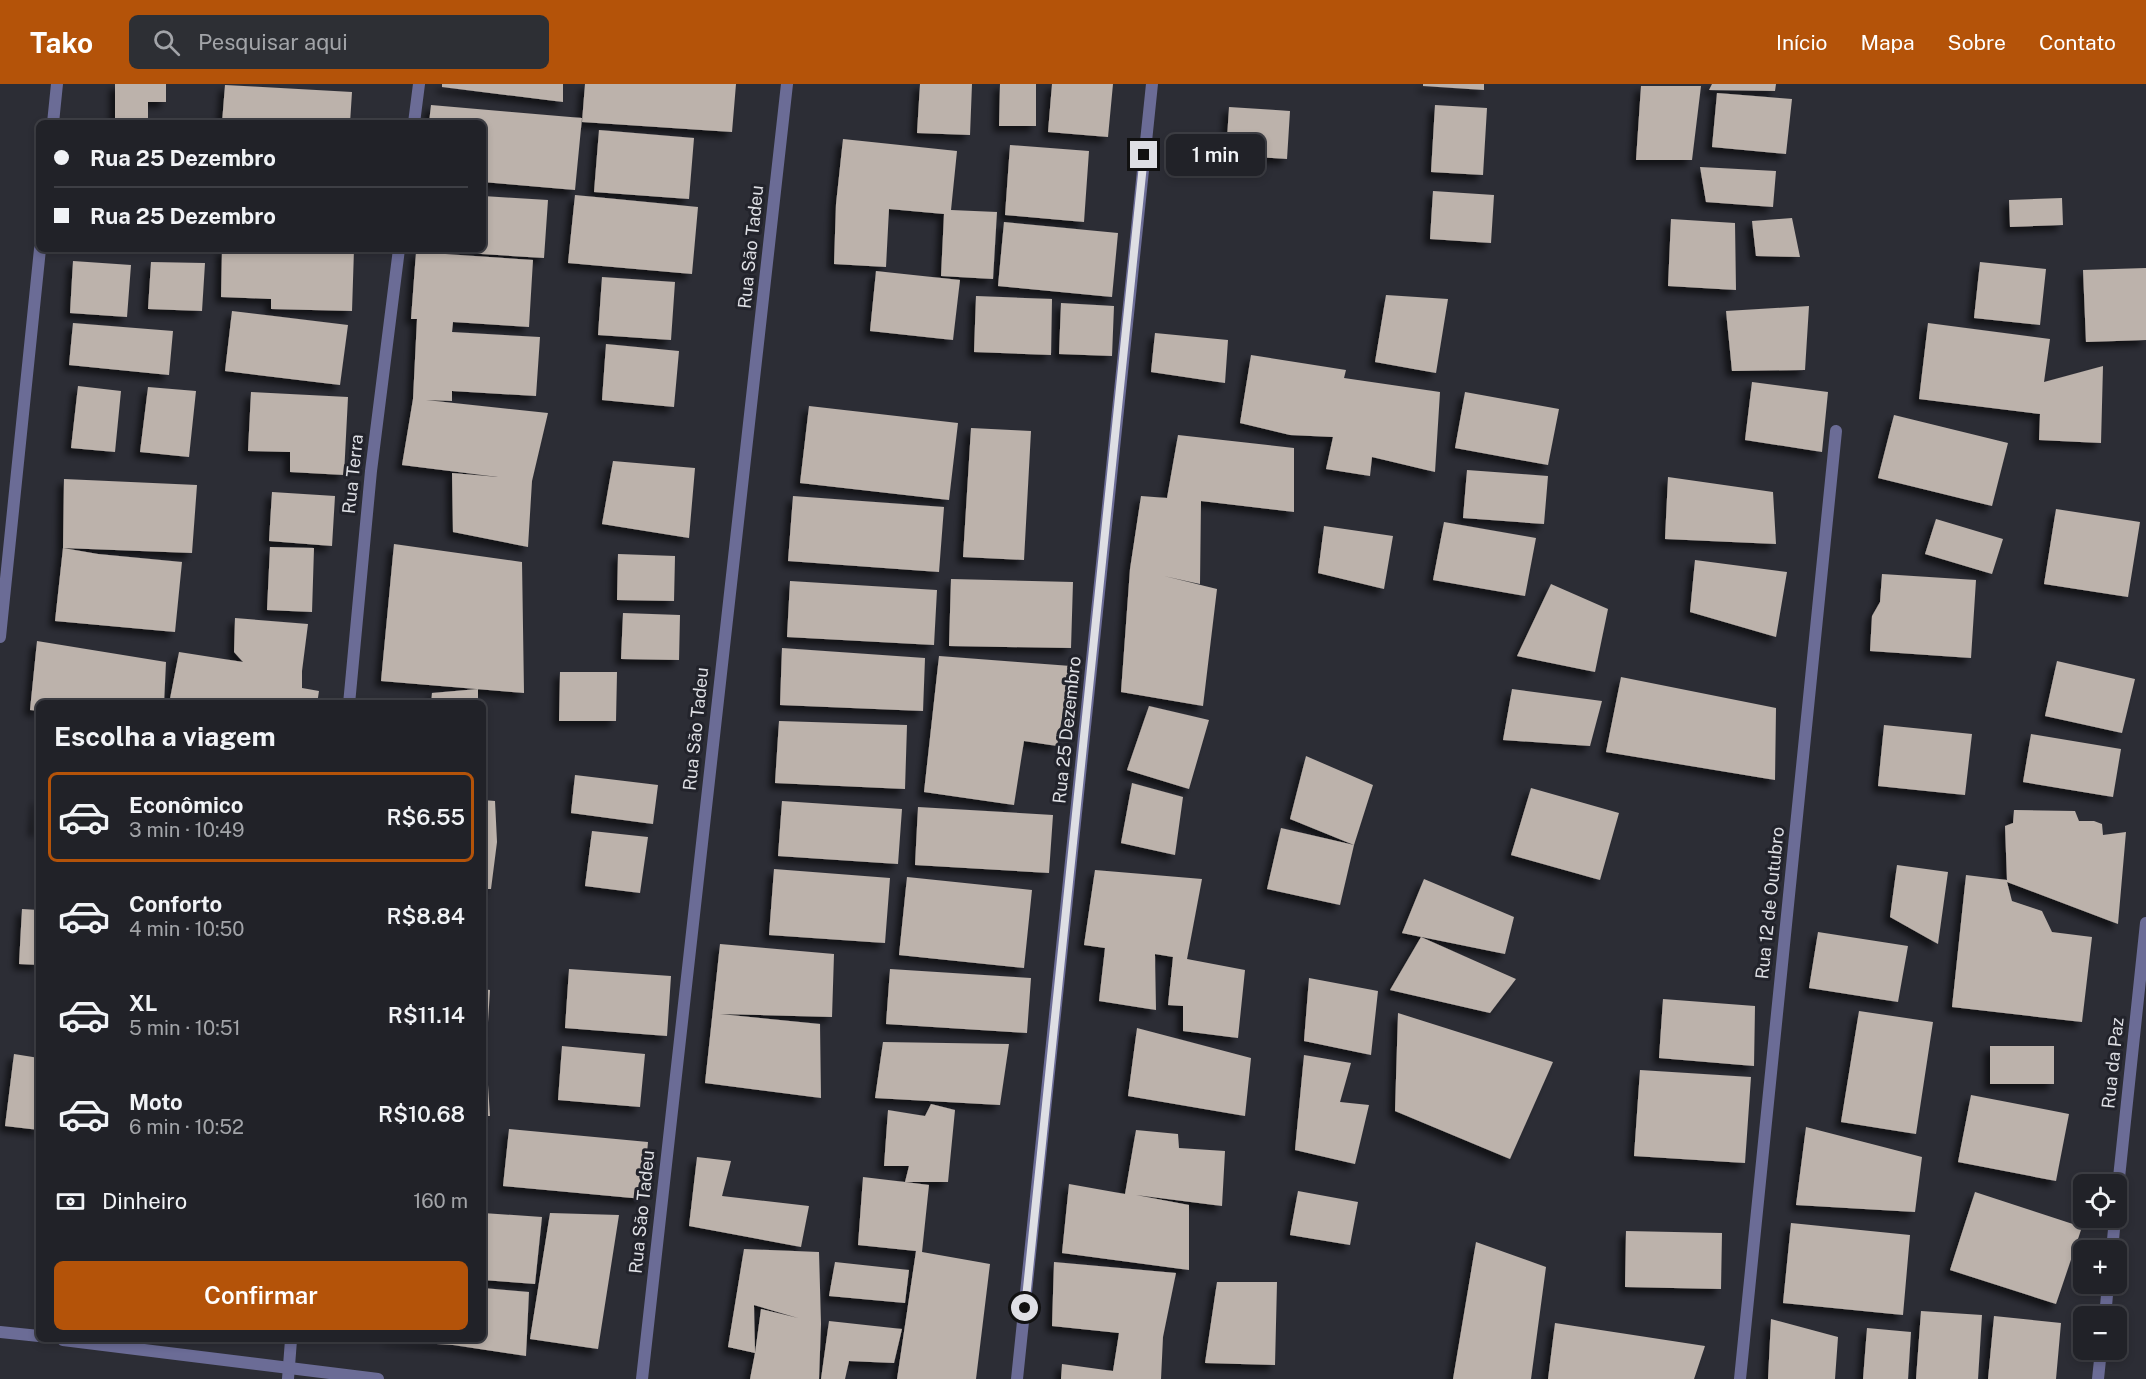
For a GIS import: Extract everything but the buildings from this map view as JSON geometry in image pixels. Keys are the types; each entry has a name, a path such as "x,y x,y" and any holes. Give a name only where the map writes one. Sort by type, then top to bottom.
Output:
{"street":[{"path":"53,120 57,84"},
{"path":"414,120 419,84"},
{"name":"Rua São Tadeu","path":"642,1379 787,84"},
{"name":"Rua 25 Dezembro","path":"1017,1379 1152,84"},
{"path":"0,637 40,252"},
{"name":"Rua Terra","path":"349,700 370,471 399,252"},
{"name":"Rua 12 de Outubro","path":"1740,1379 1836,431"},
{"name":"Rua da Paz","path":"2119,1174 2146,923"},
{"path":"0,1332 36,1336"},
{"path":"76,1342 288,1374 378,1379"},
{"path":"288,1374 291,1342"},
{"path":"2098,1379 2101,1360"}],"route":[{"path":"1025,1308 1144,155"}]}
